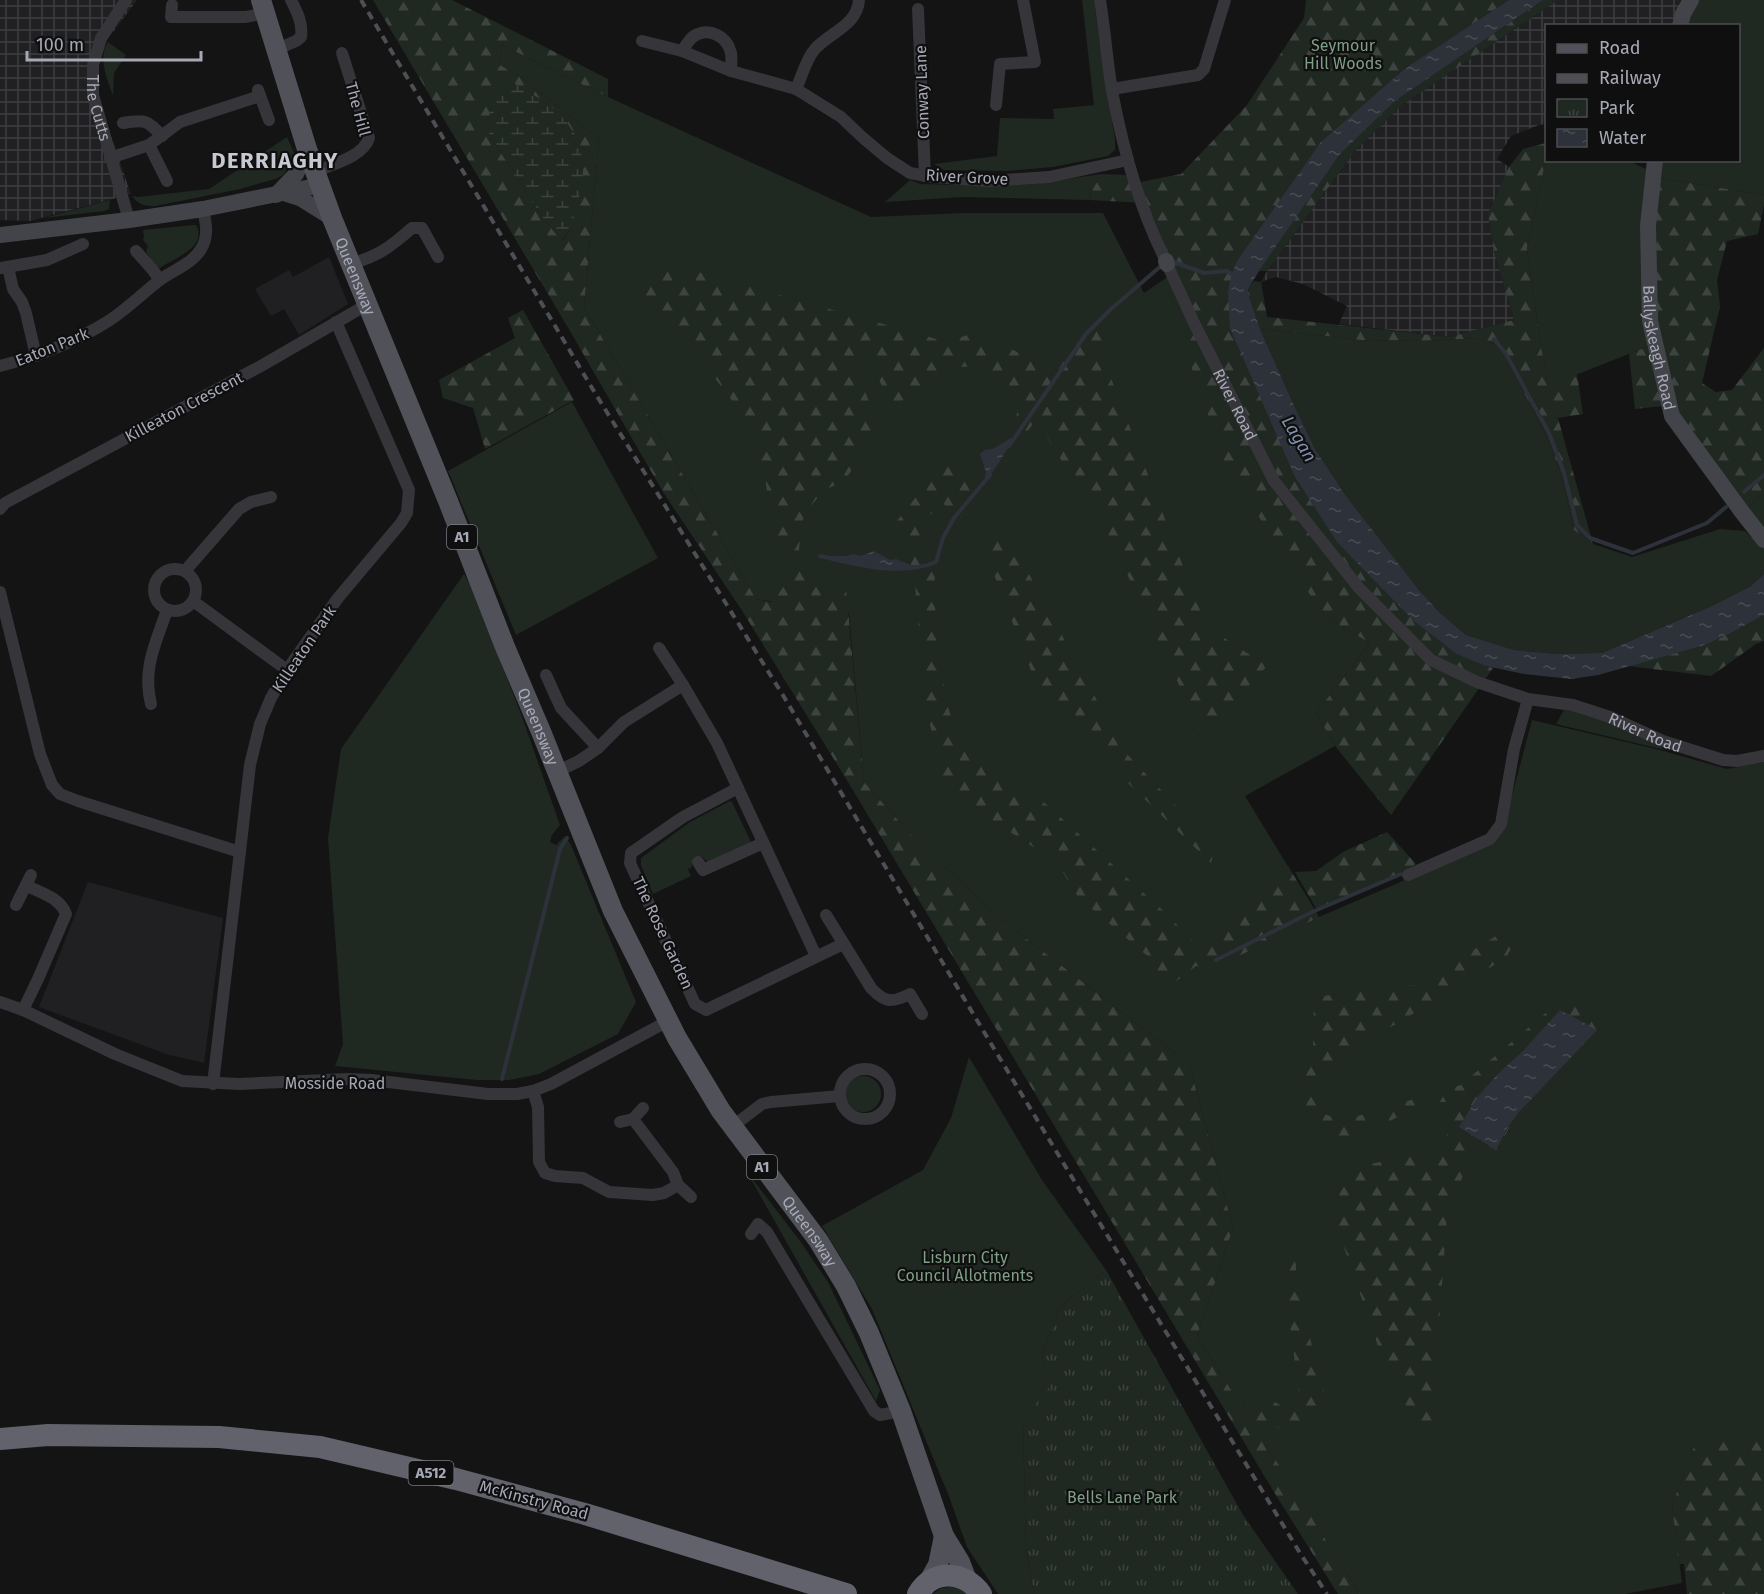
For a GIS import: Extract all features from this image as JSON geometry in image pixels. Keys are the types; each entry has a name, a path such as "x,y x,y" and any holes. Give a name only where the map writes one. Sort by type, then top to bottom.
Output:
{"highway":[{"name":"McKinstry Road","path":"0,1439 48,1435 219,1437 320,1447 456,1479 585,1514 846,1594"},
{"name":"A1","path":"918,1590 938,1577 948,1575 958,1576 974,1587"}],"main road":[{"path":"1680,24 1691,0"},
{"name":"Queensway","path":"262,7 307,149 333,218 613,911 668,1021 721,1111 818,1240 846,1286 869,1333 901,1411 944,1536 974,1587"},
{"path":"280,194 296,174 307,149"},
{"name":"Ballyskeagh Road","path":"1655,162 1648,226 1650,321 1672,416 1764,540"},
{"path":"0,235 203,209 280,194 318,178"},
{"path":"280,194 300,198 333,218"},
{"name":"A1","path":"918,1590 938,1565 944,1536"}],"street":[{"name":"The Cutts","path":"126,0 103,34 93,65 93,95 129,220"},
{"path":"275,50 302,37 299,18 291,0"},
{"path":"796,89 815,49 852,20 859,0"},
{"path":"996,105 1000,64 1035,62 1023,0"},
{"name":"River Road","path":"1100,0 1112,89 1128,160 1138,197 1166,262 1195,325 1274,481 1359,588 1431,660 1477,682 1528,699 1573,705 1601,714 1663,741 1723,760 1737,761 1764,756"},
{"path":"1112,89 1198,75 1204,69 1224,0"},
{"path":"172,5 171,17 246,17 262,7"},
{"name":"Conway Lane","path":"918,9 925,176"},
{"path":"682,51 692,37 706,32 714,33 727,42 731,54 731,71"},
{"name":"River Grove","path":"642,41 682,51 731,71 796,89 841,117 887,158 910,173 988,181 1049,177 1128,160"},
{"name":"The Hill","path":"318,178 367,146 369,138 342,53"},
{"path":"110,158 149,145 180,122 259,92 269,120"},
{"path":"123,123 144,120 162,136"},
{"path":"149,145 168,181"},
{"name":"Eaton Park","path":"0,366 36,356 71,342 112,318 160,280 190,261 205,242 207,230 203,209"},
{"path":"351,264 372,258 389,248 412,228 422,228 438,257"},
{"path":"36,356 26,313 4,267 47,260 83,244"},
{"path":"136,251 160,280"},
{"name":"Killeaton Crescent","path":"0,509 5,503 251,371 368,304"},
{"name":"Killeaton Park","path":"213,1084 250,765 260,724 287,670 338,598 407,513 409,490 336,321"},
{"path":"185,571 239,509 251,502 271,497"},
{"path":"178,569 185,571 194,581 196,588 193,601 179,611 161,607 154,595 155,581 165,571 178,569"},
{"path":"0,592 40,754 52,785 60,794 240,852"},
{"path":"193,601 287,670"},
{"path":"152,704 147,687 149,663 167,610"},
{"path":"659,648 717,743 816,956"},
{"path":"546,675 561,708 598,748"},
{"path":"558,771 598,748 624,722 683,685"},
{"path":"1408,875 1490,839 1501,824 1514,749 1528,699"},
{"name":"The Rose Garden","path":"738,788 683,817 631,853 630,863 695,1004 706,1010 843,944"},
{"path":"698,862 703,870 763,843"},
{"path":"16,905 29,881 63,906 66,914 39,979 23,1010"},
{"path":"826,915 871,988 880,998 890,1001 910,994 922,1014"},
{"name":"Mosside Road","path":"0,1002 23,1010 114,1054 182,1082 238,1084 348,1079 488,1094 517,1094 534,1091 668,1021"},
{"path":"868,1069 887,1083 889,1090 889,1098 882,1112 867,1119 852,1115 842,1104 840,1096 846,1077 852,1072 868,1069"},
{"path":"534,1091 538,1107 539,1162 545,1173 583,1178 609,1192 653,1195 664,1193 678,1185"},
{"path":"733,1126 762,1104 840,1096"},
{"path":"620,1122 633,1119 643,1108"},
{"path":"633,1119 673,1172 678,1185 691,1197"},
{"name":"Queensway","path":"751,1234 758,1224 767,1232 874,1411 880,1415 901,1411"}],"shaded area":[{"path":"0,0 137,0 101,48 97,64 99,101 131,194 30,221 0,220"},
{"path":"1558,0 1685,0 1673,24 1545,24 1545,124 1511,136 1497,159 1509,167 1488,214 1494,251 1514,320 1449,337 1339,324 1347,306 1303,284 1276,277 1261,282 1355,151 1402,105"},
{"path":"329,257 348,304 299,335 284,309 271,316 255,289 289,270 293,277"},
{"path":"88,882 223,918 204,1063 169,1055 39,1007"}],"green space":[{"path":"373,0 452,0 608,79 608,97 502,45 500,65 525,80 599,139 584,307 756,599 772,602 794,573 781,551 759,446 748,421 669,319 645,310 642,270 670,264 947,342 973,333 1043,363 1098,314 1107,368 1206,626 1267,666 1203,736 1081,476 1071,476 1047,437 1041,413 1022,439 1009,434 1021,403 997,378 975,366 948,368 929,395 891,403 867,357 851,358 875,416 864,451 845,480 825,490 805,512 799,550 812,575 846,588 864,782 914,838 1001,919 1189,1064 1233,1228 1197,1336 1247,1415 1268,1398 1287,1409 1300,1401 1288,1310 1291,1242 1295,1247 1297,1288 1326,1400 1313,1420 1258,1432 1360,1594 1338,1594 1277,1497 848,782 741,609 663,492","holes":["489,134 571,228 562,241 541,215"]},
{"path":"1082,0 1094,0 1115,150 1108,156 1053,167 1007,171 944,170 934,164 997,156 1000,118 1054,119 1053,109 1094,105"},
{"name":"Seymour Hill Woods","path":"1306,0 1509,0 1407,67 1237,261 1295,477 1337,542 1375,579 1486,666 1493,668 1391,815 1335,746 1316,713 1370,643 1324,616 1225,465 1186,351 1192,325 1145,203 1090,200 1091,192 1099,179 1140,182 1181,174 1247,105 1304,18"},
{"path":"1543,0 1558,0 1402,105 1355,151 1267,271 1259,271 1340,154 1395,101"},
{"path":"1698,0 1764,0 1764,195 1659,178 1662,162 1740,162 1740,24 1687,24"},
{"path":"108,42 126,55 114,73 113,96 103,62"},
{"path":"502,45 608,97 871,217 964,213 1103,213 1144,293 1169,276 1324,616 1370,643 1316,713 1335,746 1245,796 1319,917 1491,843 1504,826 1532,720 1660,750 1727,769 1764,762 1764,1437 1695,1445 1672,1505 1682,1583 1625,1594 1360,1594 1197,1336 1233,1228 1189,1064 1001,919 914,838 864,782 849,613 756,599 584,307 599,139 525,80 500,65"},
{"path":"510,81 547,103 566,121 580,142 583,171 579,198 571,228 561,241 541,215 489,134 490,95"},
{"path":"287,137 295,155 283,175 275,179 240,189 155,206 142,204 132,196 209,189"},
{"path":"1545,143 1545,162 1527,248 1548,385 1577,374 1583,414 1558,418 1593,544 1574,530 1561,474 1547,437 1504,354 1494,344 1477,338 1425,341 1361,340 1260,329 1247,291 1254,281 1261,282 1267,317 1449,337 1514,320 1494,251 1488,214 1509,167 1523,149"},
{"path":"1545,162 1631,162 1648,170 1649,346 1548,386 1527,248"},
{"path":"1101,174 1128,175 1129,181 1099,180 1091,192 1090,200 962,197 885,202 910,180 920,184 996,186 1034,184"},
{"path":"1659,178 1764,195 1758,234 1727,241 1717,280 1720,306 1702,383 1716,392 1732,390 1764,348 1764,494 1747,508 1678,414 1655,318 1654,224"},
{"path":"110,200 109,209 104,211 44,218"},
{"path":"196,225 199,233 193,246 158,269 146,252 148,246 143,240 143,230"},
{"path":"523,310 574,400 485,449 473,408 443,398 439,380 515,338 508,318"},
{"path":"1260,329 1361,340 1425,341 1478,338 1494,344 1504,354 1547,437 1561,474 1574,530 1593,544 1632,557 1720,529 1745,531 1752,538 1763,529 1747,508 1764,494 1764,574 1751,586 1712,606 1602,653 1557,654 1514,650 1466,635 1439,612 1419,590 1346,496 1315,449"},
{"path":"1649,346 1663,406 1635,409 1629,354"},
{"path":"572,402 658,558 516,635 448,471"},
{"path":"945,461 979,485 959,521 943,503 916,527 936,570 933,590 946,701 958,738 986,764 1046,804 1169,916 1195,944 1213,939 1288,866 1319,917 1214,968 1196,966 1166,989 1151,959 1078,897 1057,862 945,790 926,707 914,573 896,522"},
{"path":"1006,531 1124,751 1215,847 1211,863 1129,784 1077,724 1037,686 985,551"},
{"path":"464,574 521,714 560,825 552,835 550,842 556,845 565,836 571,845 636,1002 618,1034 539,1074 509,1080 477,1080 335,1066 343,1044 328,838 341,749"},
{"path":"1764,615 1764,641 1756,644 1711,676 1628,666 1705,645"},
{"path":"1564,710 1616,724 1665,750 1556,724"},
{"path":"730,801 751,842 708,862 702,857 693,859 692,867 688,869 691,876 653,894 641,865 641,858 690,822"},
{"path":"1387,832 1416,864 1396,876 1317,910 1295,872 1316,871 1343,852"},
{"path":"1496,936 1516,939 1506,958 1339,1058 1315,1080 1318,1111 1341,1121 1461,1085 1555,1005 1580,1003 1601,1027 1519,1113 1497,1150 1507,1128 1518,1113 1597,1030 1542,1030 1479,1095 1459,1127 1493,1148 1477,1141 1447,1215 1432,1423 1425,1434 1414,1423 1378,1346 1335,1221 1333,1172 1441,1149 1461,1102 1426,1102 1348,1139 1324,1132 1303,1113 1299,1083 1313,1049 1314,997 1417,985"},
{"name":"Lisburn City Council Allotments","path":"969,1057 1042,1180 1106,1270 1059,1308 1042,1357 1052,1385 1023,1420 1026,1547 1034,1594 998,1594 967,1547 950,1499 872,1309 822,1226 923,1170 951,1118"},
{"path":"863,1076 876,1081 881,1094 876,1107 863,1112 850,1107 845,1094 850,1081"},
{"path":"747,1172 828,1282 880,1390 876,1401"},
{"name":"Bells Lane Park","path":"1106,1270 1243,1515 1298,1594 1034,1594 1026,1547 1023,1420 1051,1385 1042,1357 1059,1308"},
{"path":"1764,1437 1764,1594 1687,1594 1684,1564 1679,1564 1672,1505 1695,1444"},
{"path":"957,1587 968,1594 933,1594 941,1588"}],"water":[{"name":"Lagan","path":"1509,0 1543,0 1395,101 1340,154 1247,291 1260,329 1315,449 1346,496 1419,590 1439,612 1466,635 1514,650 1557,654 1602,653 1712,606 1751,586 1764,574 1764,615 1705,645 1598,675 1571,679 1524,674 1486,666 1457,654 1414,621 1337,542 1295,477 1230,328 1228,293 1237,261 1321,142 1407,67"},
{"path":"1011,438 1014,439 988,479 985,478 986,472 980,454"},
{"path":"874,551 890,560 896,559 915,567 897,570 820,556 853,554 861,556"},
{"path":"1560,1010 1597,1030 1518,1113 1496,1150 1459,1127 1479,1095"}],"waterway":[{"path":"1171,261 1204,273 1227,271 1235,276"},
{"path":"1009,446 1086,334 1162,265"},
{"path":"1494,339 1506,354 1549,433 1564,473 1577,525 1590,538 1633,553 1707,523 1726,507"},
{"path":"820,556 893,569 908,569 936,562 943,538 954,518 990,475"},
{"path":"1744,492 1764,475"},
{"path":"502,1079 560,849 567,838"},
{"path":"1216,960 1312,912 1401,874"}],"railway":[{"path":"361,0 595,393 781,692 993,1047 1327,1594"}],"district":[{"name":"DERRIAGHY","path":"275,160"}]}
